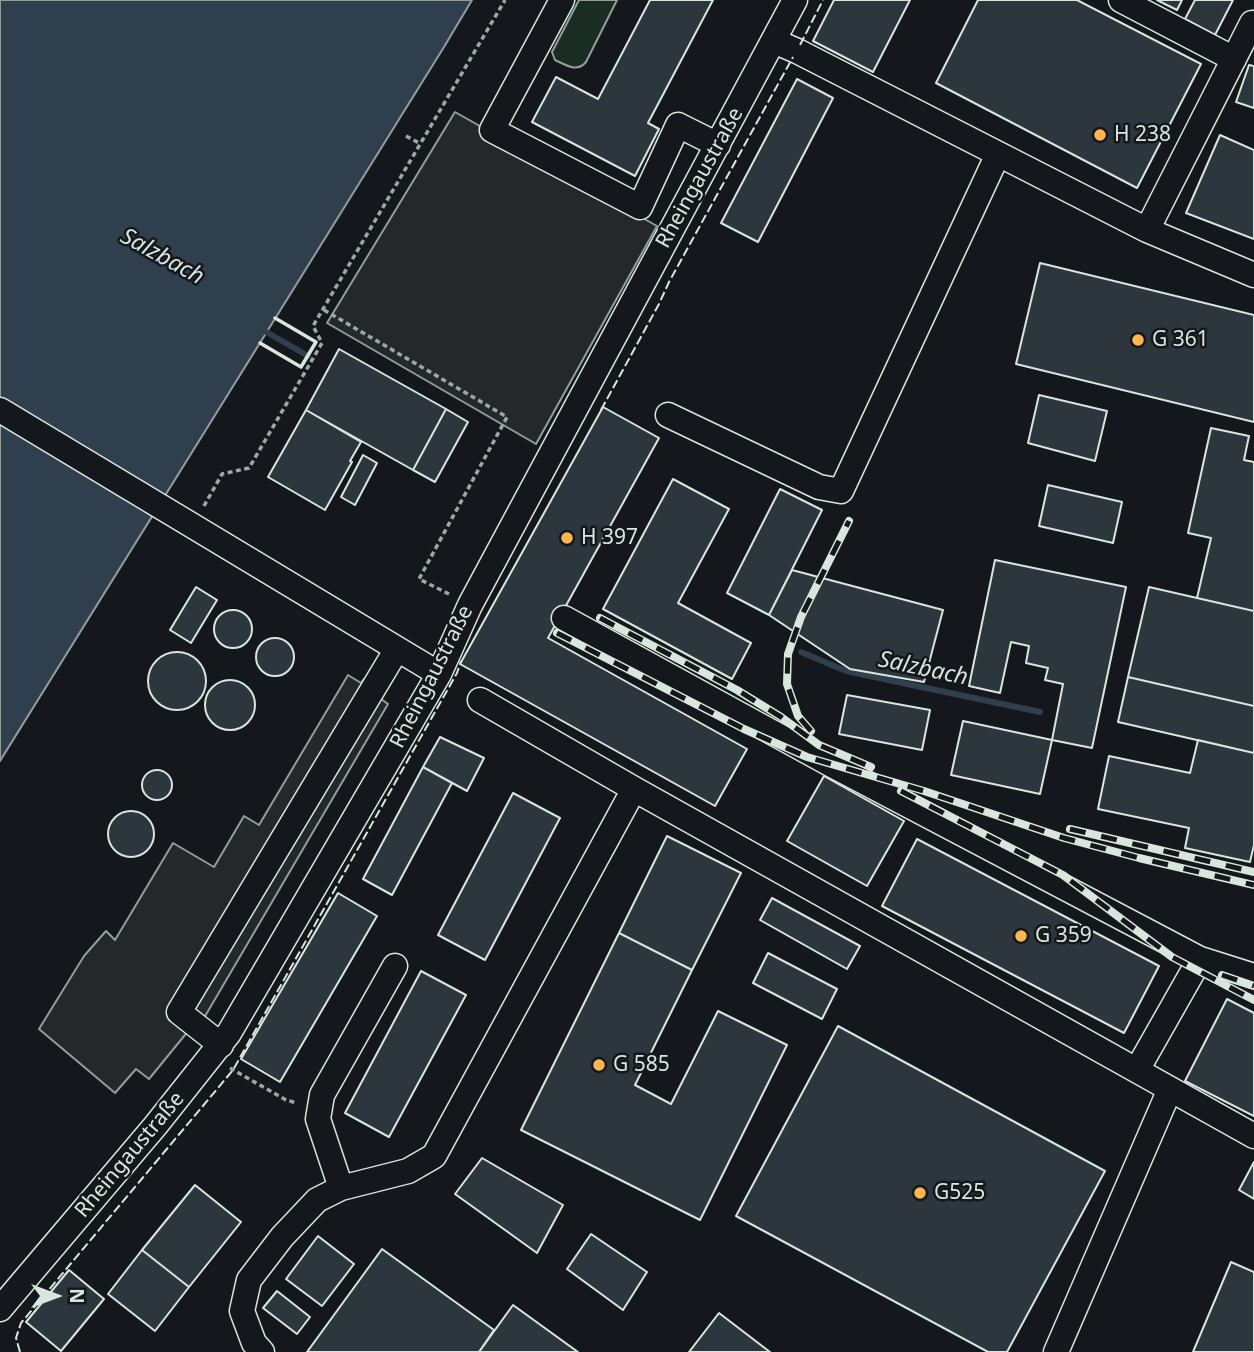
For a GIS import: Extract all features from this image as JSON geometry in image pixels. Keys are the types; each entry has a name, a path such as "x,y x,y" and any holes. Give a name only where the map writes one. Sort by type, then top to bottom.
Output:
{"street":[{"path":"562,0 492,130 640,207 678,125 718,145"},
{"name":"Rheingaustraße","path":"0,1309 156,1125 229,1033 439,674 470,605 796,0"},
{"path":"1121,0 1245,43 1147,230"},
{"path":"774,41 1147,230 1254,275"},
{"path":"668,415 819,487 841,491 998,154"},
{"path":"0,410 439,674"},
{"path":"565,618 830,764 1200,959 1254,976"},
{"path":"221,1045 179,1012 397,649"},
{"path":"480,700 1254,1136"},
{"path":"262,1352 254,1343 242,1311 249,1280 282,1237 317,1200 341,1188 408,1171 434,1156 634,789"},
{"path":"1137,1070 1200,959"},
{"path":"341,1188 318,1119 322,1095 394,965"},
{"path":"1056,1352 1170,1089"}],"path":[{"path":"192,526 222,474 249,468 322,343 313,326 505,0"},
{"path":"406,136 421,144"},
{"path":"323,310 507,417 419,579 470,605"},
{"path":"233,1070 286,1100 320,1107"}],"green space":[{"path":"579,0 617,0 586,62 575,68 555,60 552,52"}],"shaded area":[{"path":"455,112 657,226 536,444 327,323"},
{"path":"348,675 361,683 364,679 383,691 381,699 388,704 204,1018 189,1030 149,1079 136,1069 115,1093 39,1029 84,956 106,931 115,940 173,843 214,867 244,816 259,825"}],"water":[{"path":"0,0 472,0 0,761"}],"building":[{"path":"650,0 713,0 648,123 659,129 635,176 532,122 556,77 598,99"},
{"path":"834,0 910,0 873,72 813,41"},
{"name":"H 238","path":"978,0 1077,0 1201,64 1137,188 936,83"},
{"path":"1157,0 1182,0 1177,10"},
{"path":"1195,0 1233,0 1215,35 1185,19"},
{"path":"1249,65 1254,66 1254,108 1236,102"},
{"path":"797,79 833,98 758,242 721,223"},
{"path":"1220,135 1254,150 1254,239 1186,213"},
{"name":"G 361","path":"1040,263 1254,315 1254,422 1016,364"},
{"path":"339,349 446,409 413,470 306,410"},
{"path":"1039,395 1107,411 1095,461 1028,443"},
{"name":"H 397","path":"603,407 659,438 548,638 747,749 715,806 460,664"},
{"path":"446,409 468,422 435,482 413,470"},
{"path":"306,410 361,442 325,510 268,477"},
{"path":"1211,428 1249,436 1244,460 1254,462 1254,611 1197,598 1211,538 1188,533"},
{"path":"363,455 377,463 355,505 341,497"},
{"path":"673,479 729,509 678,603 751,643 732,679 603,609"},
{"path":"1048,485 1122,502 1113,543 1039,526"},
{"path":"780,489 822,510 769,615 727,593"},
{"path":"995,560 1126,587 1092,748 1052,740 1063,684 1045,680 1048,668 1026,663 1029,646 1011,642 1000,693 969,686"},
{"path":"792,570 943,610 924,682 850,669 769,615"},
{"path":"196,587 217,600 191,643 170,630"},
{"path":"1149,587 1254,611 1254,706 1128,677"},
{"path":"233,610 247,615 252,629 247,643 233,648 219,643 214,629 219,615"},
{"path":"275,638 288,644 294,657 288,670 275,676 262,670 256,657 262,644"},
{"path":"171,652 183,652 198,660 206,675 206,687 198,702 183,710 171,710 156,702 148,687 148,675 156,660"},
{"path":"1128,677 1254,706 1254,753 1118,722"},
{"path":"230,680 248,687 255,705 248,723 230,730 212,723 205,705 212,687"},
{"path":"847,695 930,710 922,750 839,734"},
{"path":"963,721 1052,740 1040,794 951,775"},
{"path":"440,737 484,758 467,791 423,767"},
{"path":"1198,740 1254,753 1254,845 1250,862 1185,848 1189,828 1098,809 1109,756 1190,773"},
{"path":"423,767 452,783 392,895 363,879"},
{"path":"157,770 163,771 171,779 171,791 163,799 157,800 151,799 143,791 142,785 143,779 151,771"},
{"path":"824,776 904,821 867,886 787,841"},
{"path":"513,793 560,818 485,960 438,935"},
{"path":"131,811 147,818 154,834 147,850 131,857 115,850 108,834 115,818"},
{"path":"667,836 741,873 692,970 619,933"},
{"name":"G 359","path":"917,839 1159,966 1124,1033 882,906"},
{"path":"338,893 377,916 280,1082 241,1059"},
{"path":"772,898 860,946 847,969 760,920"},
{"name":"G 585","path":"619,933 692,970 635,1085 671,1104 718,1011 787,1045 700,1220 521,1130"},
{"path":"768,953 837,989 822,1019 753,983"},
{"path":"421,971 466,995 389,1137 345,1113"},
{"path":"1227,999 1254,1013 1254,1116 1185,1081"},
{"name":"G525","path":"838,1026 1105,1171 1007,1352 988,1352 736,1216"},
{"path":"482,1158 563,1205 537,1253 455,1194"},
{"path":"1254,1162 1254,1199 1239,1190"},
{"path":"195,1185 241,1222 189,1287 142,1250"},
{"path":"591,1234 647,1272 623,1310 567,1269"},
{"path":"318,1236 354,1264 322,1306 286,1279"},
{"path":"382,1249 494,1330 479,1352 307,1352"},
{"path":"142,1250 189,1287 155,1331 108,1294"},
{"path":"1231,1262 1254,1272 1254,1352 1193,1352"},
{"path":"69,1270 104,1299 61,1351 26,1322"},
{"path":"277,1291 310,1317 297,1334 263,1308"},
{"path":"513,1305 578,1352 479,1352"},
{"path":"719,1313 770,1352 689,1352"}],"waterway":[{"name":"Salzbach","path":"261,329 308,356"},
{"name":"Salzbach","path":"801,652 846,671 1040,712"}],"railway":[{"path":"811,731 798,716 787,684 788,654 801,617 849,521"},
{"path":"600,618 737,690 819,745 871,767"},
{"path":"557,633 744,729 807,757 924,791 1064,838 1254,885"},
{"path":"901,791 1063,875 1172,957 1254,1000"},
{"path":"1070,829 1254,872"},
{"path":"1222,975 1254,986"}],"fence":[{"path":"800,45 823,0"},
{"path":"601,410 793,57"},
{"path":"20,1352 16,1338 21,1323 233,1070 457,673 461,661"}],"wall":[{"path":"260,343 301,367 316,342 275,318"}],"place":[{"name":"H 238","path":"1100,135"},
{"name":"G 361","path":"1138,340"},
{"name":"H 397","path":"567,538"},
{"name":"G 359","path":"1021,936"},
{"name":"G 585","path":"599,1065"},
{"name":"G525","path":"920,1193"}]}
